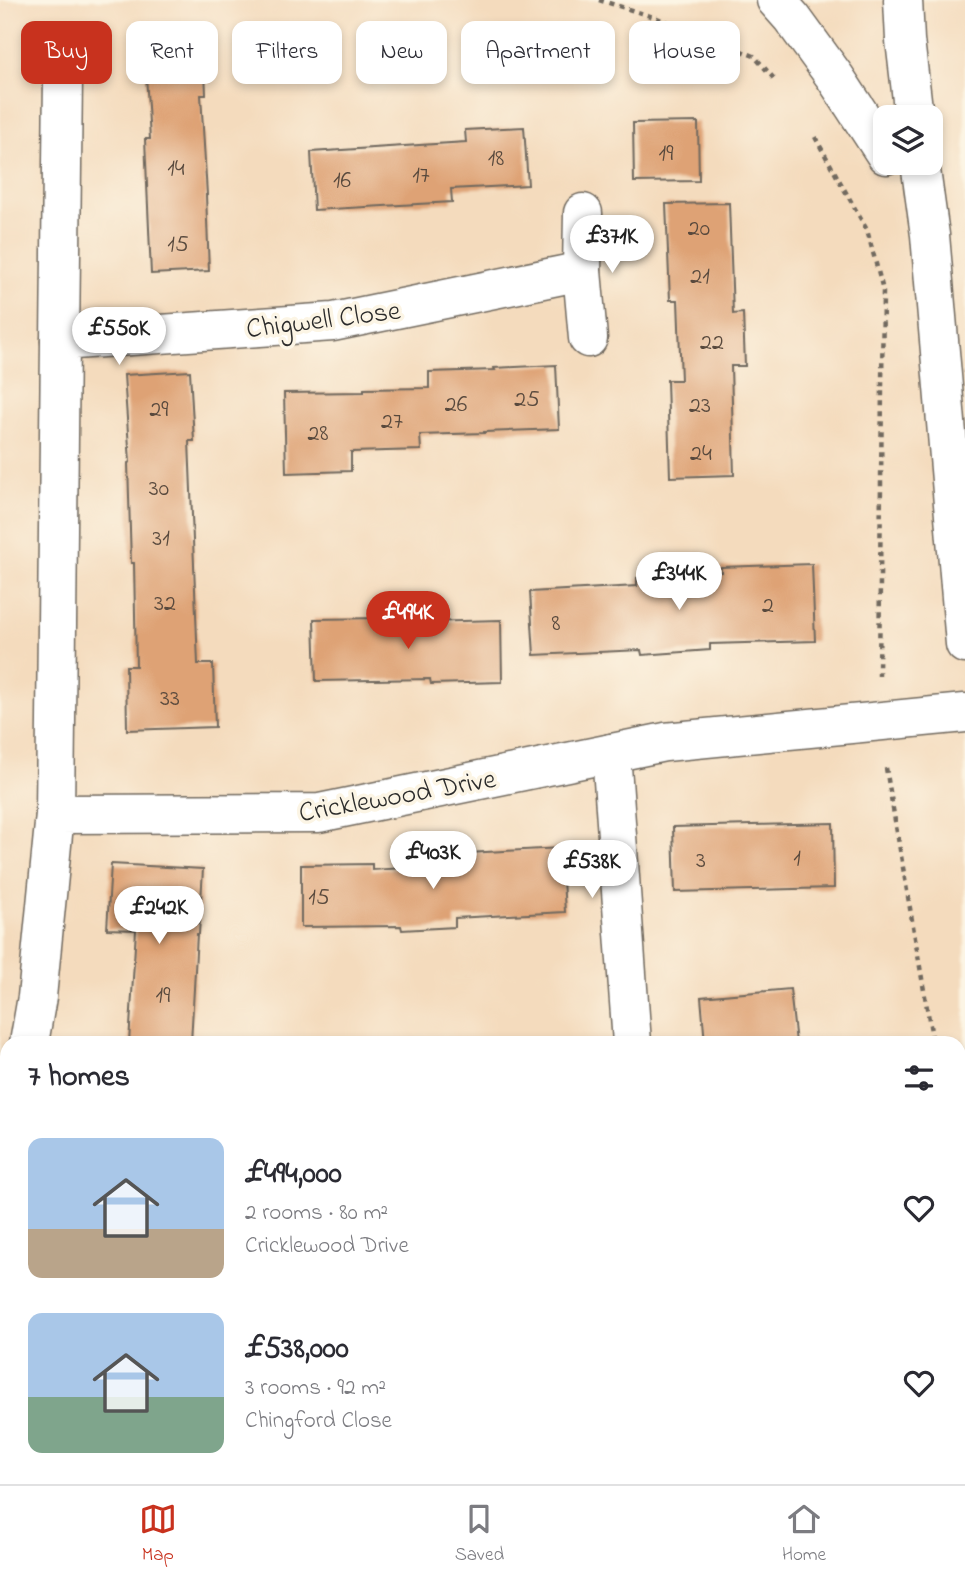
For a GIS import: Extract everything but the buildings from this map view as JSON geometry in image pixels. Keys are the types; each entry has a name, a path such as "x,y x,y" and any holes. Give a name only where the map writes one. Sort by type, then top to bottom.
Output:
{"street":[{"path":"776,0 835,77 873,135"},
{"path":"904,0 905,40 913,105"},
{"path":"30,1036 37,997 55,814 63,84"},
{"path":"897,175 930,235"},
{"path":"922,175 930,235 965,645"},
{"path":"583,213 582,271 588,338"},
{"name":"Chigwell Close","path":"60,341 333,323 582,271"},
{"name":"Cricklewood Drive","path":"55,814 319,813 665,742 965,713"},
{"path":"611,753 631,1036"}],"path":[{"path":"599,0 657,18 754,56 780,85"},
{"path":"814,136 867,230 883,290 878,722 932,1036"}]}
